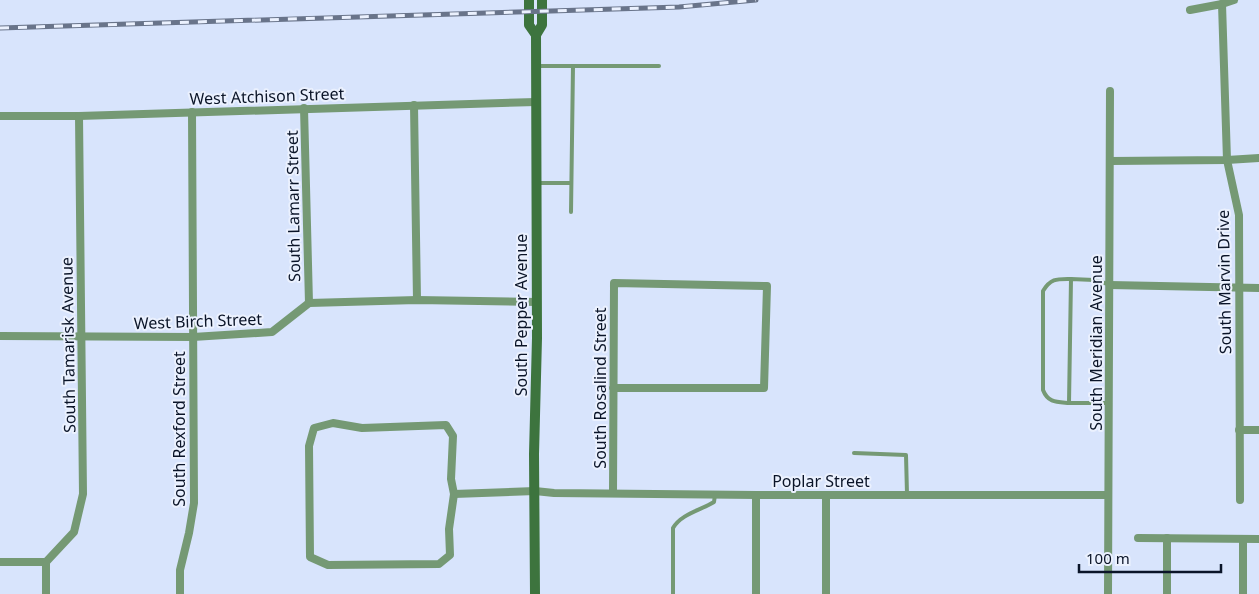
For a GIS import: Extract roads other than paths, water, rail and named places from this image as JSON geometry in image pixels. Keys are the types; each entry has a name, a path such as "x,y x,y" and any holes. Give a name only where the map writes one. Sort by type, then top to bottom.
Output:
{"main road":[{"name":"South Pepper Avenue","path":"529,0 529,25 536,35"},
{"name":"South Pepper Avenue","path":"535,594 536,35 542,25 542,0"}],"street":[{"path":"1190,10 1234,0"},
{"name":"South Marvin Drive","path":"1222,4 1226,160 1239,216 1240,500"},
{"name":"South Meridian Avenue","path":"1108,594 1110,91"},
{"name":"West Atchison Street","path":"0,116 79,116 536,102"},
{"path":"414,105 418,300"},
{"name":"South Lamarr Street","path":"304,108 309,303"},
{"name":"South Rexford Street","path":"180,594 180,570 194,503 192,112"},
{"name":"South Tamarisk Avenue","path":"46,562 74,532 84,494 79,116"},
{"path":"1111,161 1259,158"},
{"name":"South Rosalind Street","path":"613,388 764,388 767,286 614,283 613,388 613,493"},
{"path":"1110,285 1259,288"},
{"path":"309,303 418,300 536,302"},
{"name":"West Birch Street","path":"0,336 193,337 272,332 309,303"},
{"path":"333,423 362,428 446,425 453,436 451,479 454,494 450,529 450,555 439,564 328,565 310,557 309,446 314,428 333,423"},
{"path":"1239,430 1259,430"},
{"name":"Poplar Street","path":"454,494 535,491 554,493 756,495 1108,495"},
{"path":"756,495 756,594"},
{"path":"826,495 826,594"},
{"path":"1138,538 1259,539"},
{"path":"1167,538 1167,594"},
{"path":"1243,594 1244,539"},
{"path":"0,562 46,562 46,594"}],"lane":[{"path":"536,66 659,66"},
{"path":"571,212 573,66"},
{"path":"536,183 571,183"},
{"path":"1110,285 1094,280 1056,279 1048,283 1043,291 1043,390 1046,396 1053,402 1110,403"},
{"path":"1069,403 1071,279"},
{"path":"854,453 906,454 907,495"},
{"path":"673,594 673,528 676,522 714,502 715,494"}],"railway":[{"path":"0,28 679,7 756,0"}]}
